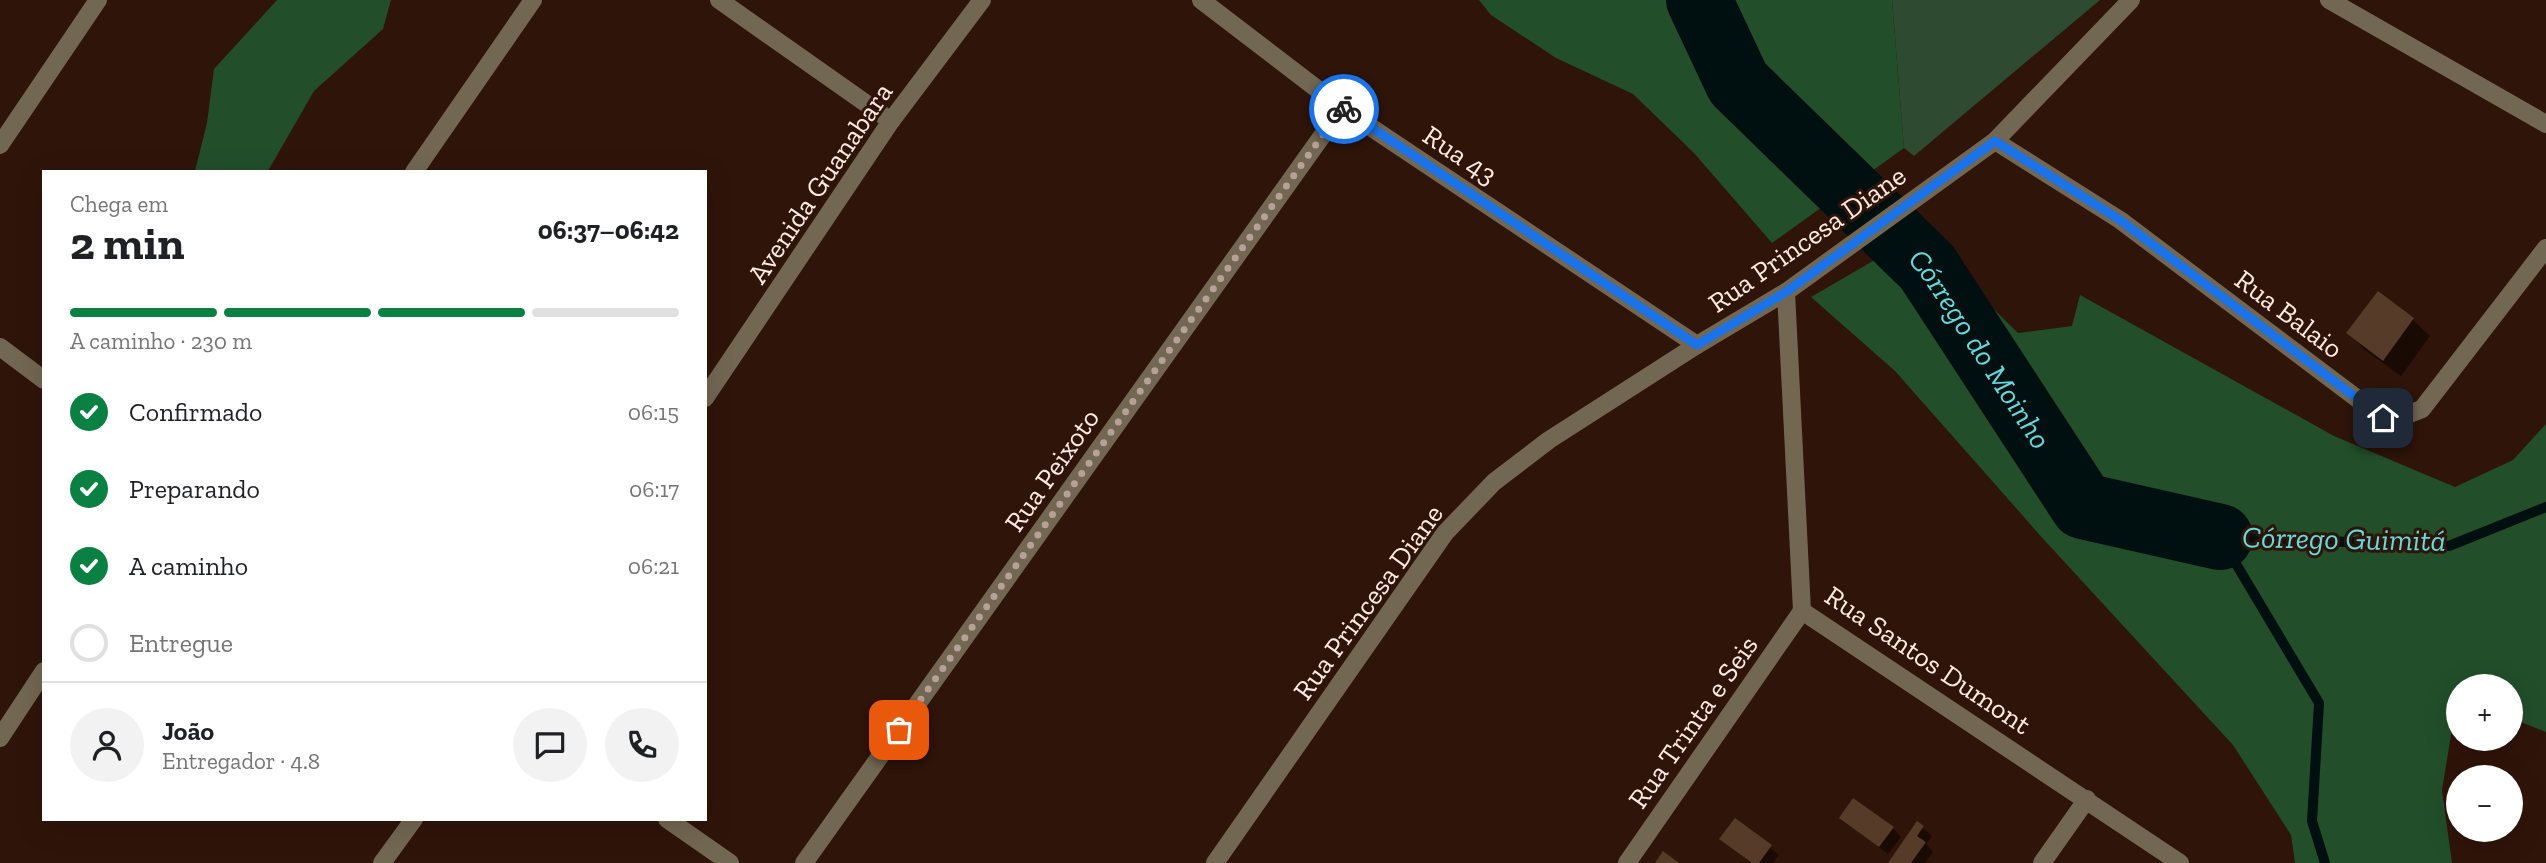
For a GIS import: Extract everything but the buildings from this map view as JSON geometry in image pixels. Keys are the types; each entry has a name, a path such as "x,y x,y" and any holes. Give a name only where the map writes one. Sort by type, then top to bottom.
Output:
{"street":[{"path":"0,145 98,0"},
{"path":"415,170 533,0"},
{"path":"719,0 891,121"},
{"name":"Avenida Guanabara","path":"707,395 891,121 982,0"},
{"name":"Rua 43","path":"1201,0 1342,108 1697,345"},
{"name":"Rua Princesa Diane","path":"1215,863 1445,533 1494,482 1549,440 1697,345 1786,292 1995,141 2131,0"},
{"path":"2329,0 2546,124"},
{"name":"Rua Peixoto","path":"804,863 1342,108"},
{"name":"Rua Balaio","path":"1995,141 2120,220 2383,418 2399,418 2421,409 2546,248"},
{"name":"Rua Santos Dumont","path":"1786,292 1802,611 2180,863"},
{"path":"0,347 42,378"},
{"name":"Rua Trinta e Seis","path":"1627,863 1802,611"},
{"path":"0,738 42,674"},
{"path":"2042,863 2087,799"},
{"path":"382,863 413,821"},
{"path":"670,821 730,863"}],"green space":[{"path":"277,0 391,0 383,29 314,91 269,170 195,170 207,123 214,69"},
{"path":"1479,0 1892,0 1904,148 1772,243 1694,153 1633,94 1556,58 1491,15"},
{"path":"1892,0 2100,0 1914,156 1904,148"},
{"path":"1885,254 1953,269 2018,333 2072,326 2080,295 2334,436 2455,487 2513,460 2546,424 2546,732 2523,723 2523,674 2446,674 2446,751 2448,751 2442,790 2446,842 2449,842 2452,863 2295,863 2291,835 2233,745 2046,542 1895,371 1811,297"}],"waterway":[{"name":"Córrego do Moinho","path":"1699,0 1738,83 1927,267 2083,506 2220,537"},
{"name":"Córrego Guimitá","path":"2220,537 2449,546 2546,507"},
{"path":"2220,537 2319,703 2312,821 2325,863"}],"way so far":[{"path":"899,730 1342,108 1344,109"}],"route":[{"path":"1344,109 1697,345 1786,292 1995,141 2120,220 2383,418"}]}
